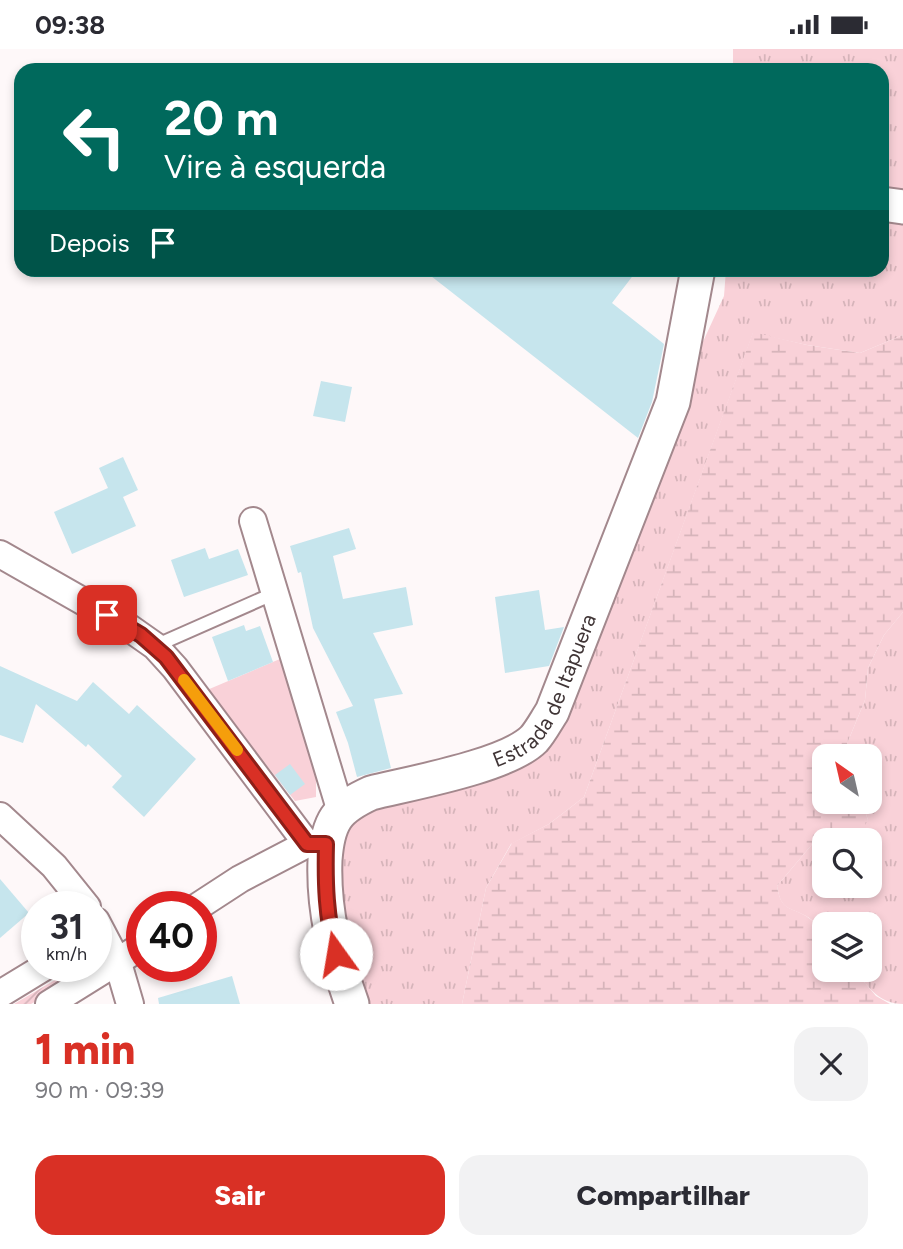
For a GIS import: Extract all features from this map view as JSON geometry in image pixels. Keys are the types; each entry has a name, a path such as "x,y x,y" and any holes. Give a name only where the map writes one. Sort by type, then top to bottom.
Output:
{"street":[{"name":"Estrada de Itapuera","path":"341,813 358,799 371,793 511,755 534,739 544,725 552,712 673,402 696,277"},
{"path":"217,894 240,879 316,844 341,813 253,521"},
{"path":"0,554 128,627 155,646 316,844 329,928 352,1004"},
{"path":"0,816 54,866 74,891"},
{"path":"112,953 118,963 130,1004"},
{"path":"49,1004 126,957"},
{"path":"0,994 21,981"}],"lane":[{"path":"155,646 275,593"}],"green space":[{"path":"733,49 903,49 903,335 860,353 753,333 584,797 549,824 511,844 486,888 462,1004 367,1004 352,955 340,895 339,865 343,838 355,816 375,801 520,760 693,381 701,346 724,296 725,277 889,277 889,63 733,63"},
{"path":"753,332 807,345 860,353 903,335 903,612 884,635 868,668 865,700 847,744 812,744 812,814 866,814 868,820 863,828 812,828 812,844 777,886 783,903 812,921 812,982 864,982 876,996 890,1004 462,1004 486,888 512,843 549,824 584,797"},
{"path":"903,612 903,1004 881,998 865,982 882,982 882,912 812,912 812,920 786,906 777,886 812,844 812,898 882,898 882,828 858,828 868,820 866,814 882,814 882,744 847,744 865,700 868,668 884,635"},
{"path":"287,656 316,778 316,797 295,801 207,690"},
{"path":"52,982 68,982 31,1004 14,1004"}],"building":[{"path":"432,277 632,277 612,303 664,344 652,402 638,438"},
{"path":"321,381 352,387 345,422 313,416"},
{"path":"123,457 138,490 123,497 136,526 72,554 54,512 108,488 99,468"},
{"path":"349,528 356,549 333,556 343,599 406,587 413,625 373,633 403,694 374,699 391,768 357,777 336,712 353,706 313,628 301,572 298,573 290,546"},
{"path":"205,548 209,559 238,549 248,575 184,597 171,560"},
{"path":"539,590 545,630 564,627 549,666 505,673 495,597"},
{"path":"244,625 246,631 260,626 273,662 228,681 212,637"},
{"path":"0,666 77,701 93,682 129,714 137,705 196,759 144,817 112,787 122,776 88,744 86,747 36,704 23,743 0,735"},
{"path":"290,764 305,784 290,795 275,775"},
{"path":"0,879 21,904 21,920 0,938"},
{"path":"232,976 240,1004 159,1004 158,998"}],"slow traffic":[{"path":"184,680 237,750"}],"route":[{"path":"107,615 141,635 166,657 307,844 326,844 324,887 329,928 336,954"}]}
